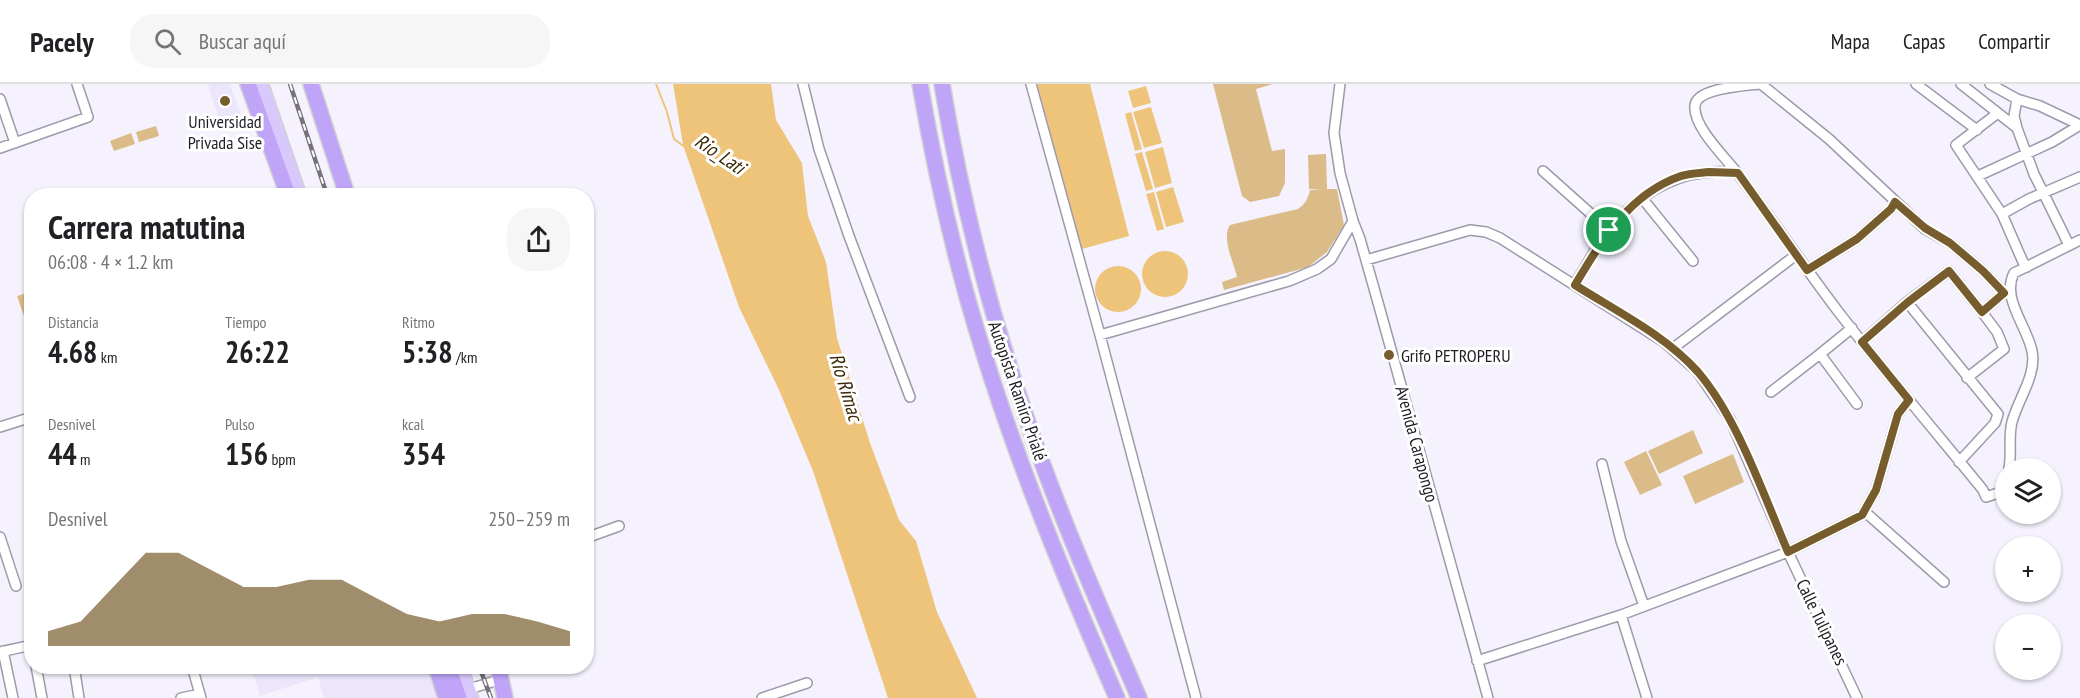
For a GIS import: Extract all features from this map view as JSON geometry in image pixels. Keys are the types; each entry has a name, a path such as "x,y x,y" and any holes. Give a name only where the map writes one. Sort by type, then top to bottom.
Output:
{"highway":[{"path":"248,84 285,188"},
{"path":"311,84 345,188"},
{"name":"Autopista Ramiro Prialé","path":"920,84 931,146 955,251 979,341 1014,444 1070,588 1117,698"},
{"name":"Autopista Ramiro Prialé","path":"942,84 978,256 1021,402 1061,512 1139,698"},
{"path":"438,674 446,698"},
{"path":"453,674 467,695"},
{"path":"500,674 505,698"}],"main road":[{"path":"262,84 298,188"},
{"path":"463,674 467,695"}],"street":[{"path":"0,148 88,117 77,84"},
{"path":"803,84 826,171 910,397"},
{"path":"1031,84 1196,698"},
{"name":"Avenida Carapongo","path":"1340,84 1334,133 1340,173 1488,698"},
{"path":"1995,494 1986,497 1983,490 1862,342 1807,270 1738,173 1702,129 1696,118 1697,99 1708,92 1760,84 1829,139 1925,228 1950,243 2008,293 2025,330 2033,363 2012,422 2010,458"},
{"path":"1916,84 1938,103 1977,130"},
{"path":"1961,84 2017,129"},
{"path":"1990,84 2017,99 2040,106 2080,125"},
{"path":"0,99 15,143"},
{"path":"2017,99 2014,116 2017,129 2026,154 2069,245"},
{"path":"1995,112 1994,116 1956,145 2002,214 2027,267"},
{"path":"1978,176 2061,138 2080,125"},
{"path":"1543,171 1609,230"},
{"path":"1575,285 1609,230 1642,198 1662,184 1684,175 1709,172 1738,173"},
{"path":"2002,214 2029,199 2080,177"},
{"path":"1642,198 1693,261"},
{"path":"1807,270 1857,239 1891,209 1895,202"},
{"path":"1100,335 1289,281 1317,269 1331,259 1353,221"},
{"name":"Calle Tulipanes","path":"1366,260 1470,230 1486,232 1500,238 1575,285 1672,349 1697,372 1730,419 1788,552 1857,698"},
{"path":"1982,312 2008,293 2010,280 2014,273 2080,240"},
{"path":"1672,349 1796,255"},
{"path":"1862,342 1908,302 1949,271 1997,332 2004,349 1967,378"},
{"path":"1908,302 1998,414 1995,423 1959,462"},
{"path":"1771,392 1852,328"},
{"path":"1820,354 1857,404"},
{"path":"1477,661 1621,615 1788,552 1862,515 1876,490 1898,414 1909,400"},
{"path":"0,427 24,420"},
{"path":"1602,464 1621,541 1644,606"},
{"path":"1864,511 1944,582"},
{"path":"594,535 620,526"},
{"path":"0,538 16,586"},
{"path":"1621,615 1647,698"},
{"path":"13,698 2,652 24,647"},
{"path":"38,674 42,698"},
{"path":"75,674 79,698"},
{"path":"181,698 201,696 194,674"},
{"path":"467,695 498,674"},
{"path":"762,698 807,683"}],"shaded area":[{"name":"Universidad Privada Sise","path":"208,84 230,84 242,118 221,125"},
{"path":"1213,84 1273,84 1256,89 1272,151 1285,149 1285,183 1279,196 1250,202 1242,196"},
{"path":"156,126 159,136 139,142 136,132"},
{"path":"131,133 135,144 114,151 110,141"},
{"path":"1326,154 1327,189 1337,189 1344,225 1327,252 1308,267 1224,290 1222,282 1237,277 1227,243 1230,225 1298,209 1306,201 1310,190 1322,189 1309,189 1308,155"},
{"path":"24,294 24,316 17,296"},
{"path":"1693,430 1703,453 1659,474 1648,451"},
{"path":"1646,451 1662,485 1640,495 1624,462"},
{"path":"1733,454 1744,482 1695,504 1683,476"},
{"path":"253,674 431,674 439,698 324,698 318,677 260,696"}],"water":[{"name":"Río Rímac","path":"673,84 771,84 776,120 802,163 808,216 826,262 837,338 870,443 899,520 916,541 937,612 977,698 888,698 813,471 779,390 739,307 683,145"},
{"path":"1037,84 1090,84 1129,236 1082,249"},
{"path":"1146,86 1151,103 1133,108 1128,91"},
{"path":"1151,107 1162,143 1144,148 1133,112"},
{"path":"1131,112 1142,149 1135,151 1125,114"},
{"path":"1163,147 1172,183 1155,188 1145,152"},
{"path":"1142,152 1153,189 1146,191 1135,154"},
{"path":"1173,187 1184,222 1166,227 1156,192"},
{"path":"1154,192 1164,229 1157,231 1146,194"},
{"path":"1165,251 1174,252 1181,258 1187,265 1187,283 1181,290 1174,296 1165,297 1156,296 1149,290 1143,283 1142,274 1143,265 1149,258 1156,252"},
{"path":"1118,266 1127,267 1134,273 1140,280 1140,298 1134,305 1127,311 1118,312 1109,311 1102,305 1096,298 1095,289 1096,280 1102,273 1109,267"}],"waterway":[{"name":"Rio_Lati","path":"656,84 674,139 686,148"}],"railway":[{"path":"290,84 325,188"},
{"path":"482,674 491,698"}],"place":[{"name":"Universidad Privada Sise","path":"225,101"},
{"name":"Grifo PETROPERU","path":"1389,355"}],"route":[{"path":"1709,172 1738,173 1807,270 1857,239 1891,209 1895,202 1925,228 1950,243 1983,271 2004,293 1982,312 1949,271 1908,302 1862,342 1909,400 1898,414 1875,493 1862,515 1788,552 1730,419 1697,372 1664,342 1575,285 1609,230 1642,198 1662,184 1684,175 1709,172"}]}
